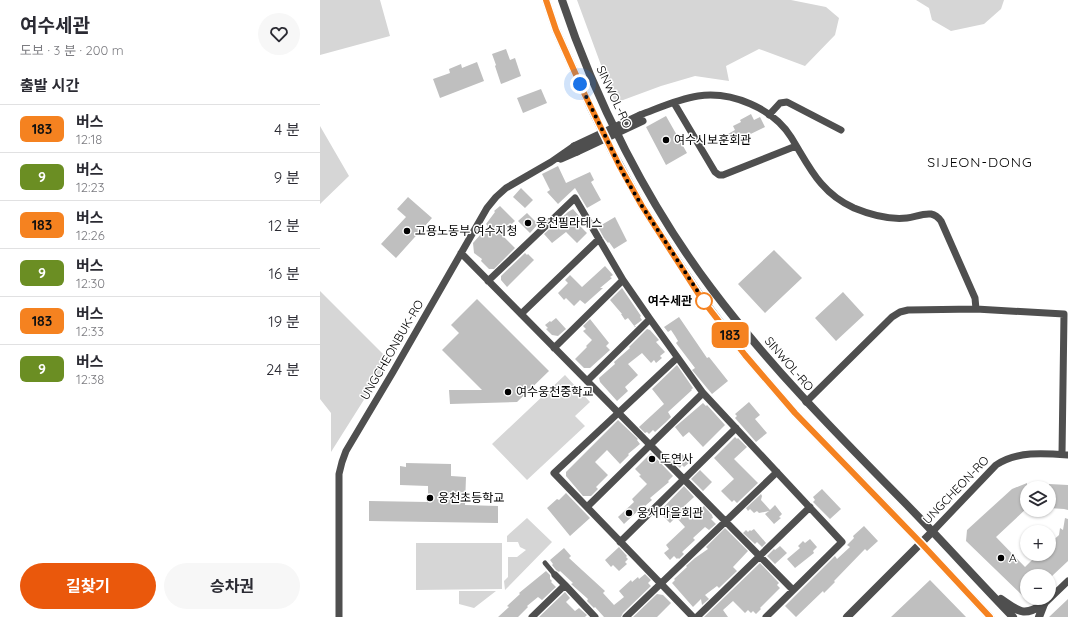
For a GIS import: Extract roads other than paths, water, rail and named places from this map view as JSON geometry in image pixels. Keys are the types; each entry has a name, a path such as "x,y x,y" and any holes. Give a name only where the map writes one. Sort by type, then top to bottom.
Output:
{"street":[{"name":"SINWOL-RO","path":"546,0 556,30 590,106 619,165 642,206 701,298 745,355 795,413 921,543 990,617"},
{"name":"SINWOL-RO","path":"562,0 586,65 638,174 711,288 770,363 1013,617"},
{"name":"UNGCHEONBUK-RO","path":"339,617 339,474 342,462 355,435 393,372 483,214 499,194 506,188 576,149 663,107 699,96 732,98 748,103 769,115 785,128 819,183 835,198 851,207 871,214 893,218 929,214 938,216 975,298 976,309"},
{"path":"769,115 780,103 787,102 841,130"},
{"path":"674,103 718,175 723,175 796,146"},
{"path":"488,280 575,198 598,239 650,320 703,393 842,542 766,617"},
{"path":"521,314 598,239"},
{"path":"461,253 793,590"},
{"path":"554,348 624,280"},
{"path":"806,402 892,317 900,312 908,310 976,309 1064,314 1065,455"},
{"path":"587,381 650,320"},
{"path":"677,358 554,473 693,617"},
{"path":"587,507 703,393"},
{"path":"620,542 736,428"},
{"name":"UNGCHEON-RO","path":"846,617 1000,462 1012,457 1024,455 1065,455"},
{"path":"626,617 777,472"},
{"path":"697,617 810,507"},
{"path":"545,564 595,617"},
{"path":"1056,593 1067,582"},
{"path":"532,617 565,585"},
{"path":"987,590 1020,612 1024,613 1034,611 1043,605"},
{"path":"1039,617 1044,605"}],"place":[{"name":"여수시보훈회관","path":"666,140"},
{"name":"웅천필라테스","path":"528,223"},
{"name":"고용노동부 여수지청","path":"407,231"},
{"name":"여수세관","path":"704,301"},
{"name":"여수웅천중학교","path":"508,392"},
{"name":"도연사","path":"652,459"},
{"name":"웅천초등학교","path":"430,498"},
{"name":"웅서마을회관","path":"629,513"},
{"name":"A","path":"1001,558"}],"district":[{"name":"SIJEON-DONG","path":"980,162"}]}
